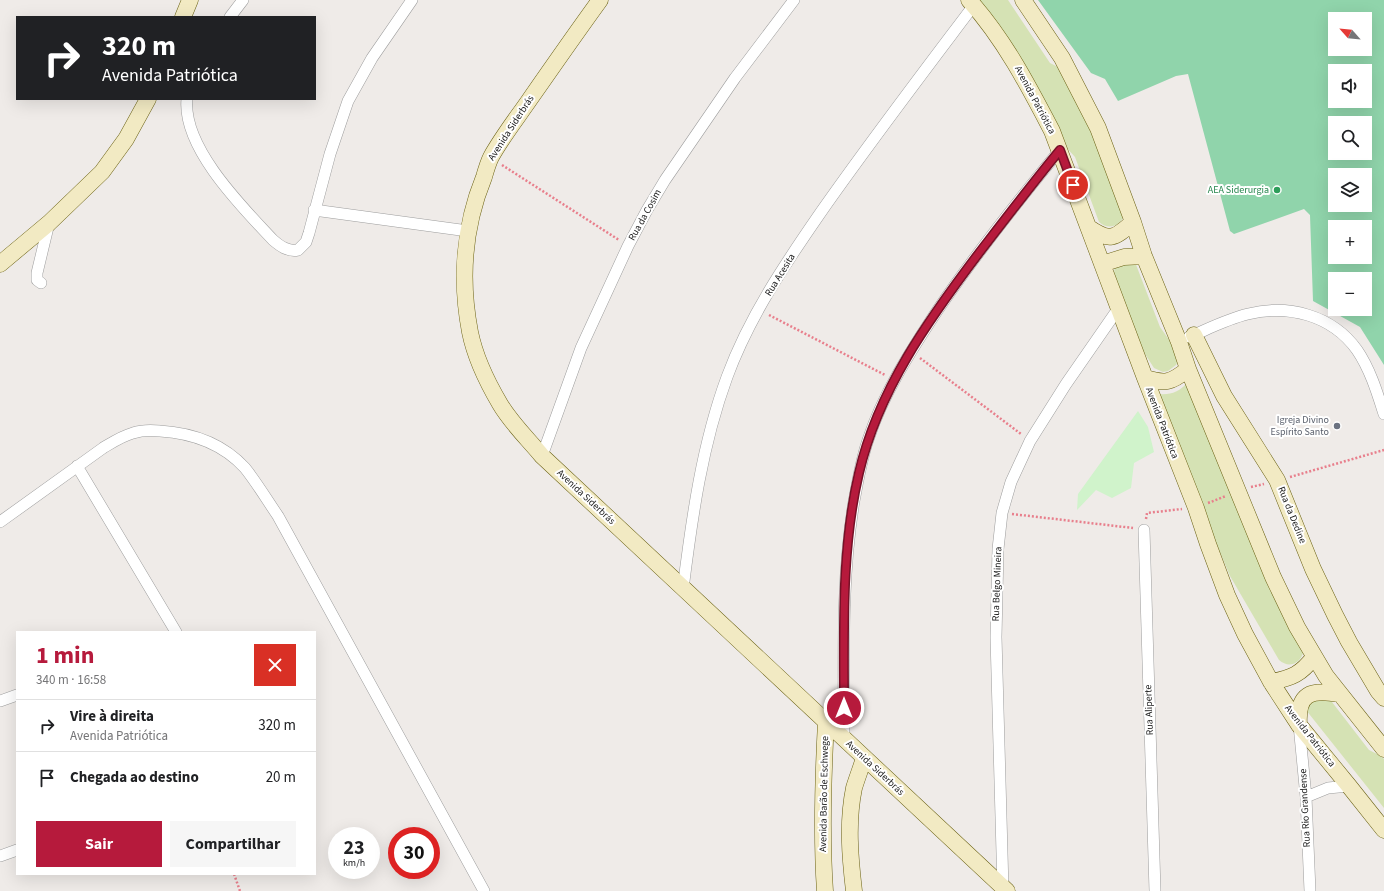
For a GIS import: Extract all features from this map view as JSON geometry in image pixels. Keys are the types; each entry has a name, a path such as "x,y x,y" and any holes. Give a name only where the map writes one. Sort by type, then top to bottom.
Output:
{"main road":[{"path":"174,16 178,0"},
{"path":"183,16 190,0"},
{"name":"Avenida Siderbrás","path":"600,0 518,116 491,158 474,204 468,231 465,268 466,302 470,333 489,384 501,406 542,456 1004,890"},
{"path":"1023,0 1062,58 1098,128 1144,256 1272,577 1314,657 1339,694 1384,749"},
{"name":"Avenida Patriótica","path":"971,3 1007,49 1032,92 1052,131 1118,309 1196,508 1227,595 1245,634 1271,682 1299,726 1384,830"},
{"path":"0,264 49,223 102,172 126,139 147,100"},
{"path":"1088,227 1100,234 1112,237 1133,222"},
{"path":"1102,264 1124,257 1144,256"},
{"name":"Rua da Dedine","path":"1194,335 1224,396 1277,480 1335,615 1349,642 1378,691 1384,698"},
{"path":"1145,378 1159,382 1166,382 1175,379 1188,369"},
{"path":"1271,682 1286,679 1298,674 1314,657"},
{"path":"1299,726 1300,705 1308,696 1318,691 1339,694"},
{"name":"Avenida Barão de Eschwege","path":"825,891 822,810 826,722"},
{"path":"854,891 850,854 850,816 854,788 864,758"}],"street":[{"path":"231,16 243,0"},
{"path":"187,100 191,128 198,146 210,166 238,202 273,240 291,251 301,249 306,242 309,233 330,154 348,101 372,58 412,0"},
{"name":"Rua da Cosim","path":"542,456 581,348 628,246 665,180 735,78 794,0"},
{"name":"Rua Acesita","path":"683,589 690,533 705,451 727,376 739,347 758,310 786,263 971,3"},
{"path":"844,739 846,573 851,519 859,473 868,440 894,380 910,351 957,282 1025,192 1060,150"},
{"path":"314,210 468,231"},
{"path":"41,283 37,280 37,273 49,223"},
{"name":"Rua Belgo Mineira","path":"1004,890 996,637 998,549 1002,513 1011,482 1030,441 1066,384 1118,309"},
{"path":"1179,342 1224,322 1249,314 1272,311 1293,312 1310,315 1339,331 1357,350 1369,372 1384,414"},
{"path":"0,522 103,448 134,432 148,430 177,432 208,441 227,453 244,467 278,516 484,891"},
{"path":"77,466 175,631"},
{"name":"Rua Aliperte","path":"1144,530 1154,891"},
{"path":"0,701 16,695"},
{"name":"Rua Rio Grandense","path":"1299,726 1306,797 1310,891"},
{"path":"1306,797 1328,788 1349,786"},
{"path":"0,856 16,850"}],"path":[{"path":"491,158 628,246"},
{"path":"758,310 894,380"},
{"path":"910,351 1030,441"},
{"path":"234,875 240,891"}],"green space":[{"path":"976,0 1008,0 1050,63 1064,70 1082,108 1124,216 1116,225 1110,227 1099,222 1075,157 1064,145"},
{"name":"AEA Siderurgia","path":"1038,0 1384,0 1384,365 1360,327 1340,316 1372,316 1372,272 1328,272 1328,309 1313,301 1310,215 1304,209 1234,234 1230,231 1188,74 1176,76 1118,101 1105,79 1091,73"},
{"path":"1135,262 1160,327 1177,351 1178,361 1176,365 1168,371 1163,372 1154,368 1145,354 1138,340 1114,273 1115,265"},
{"path":"1187,383 1303,653 1296,663 1286,664 1279,660 1230,576 1199,502 1159,394 1174,392 1181,389"},
{"path":"1138,411 1148,427 1154,452 1134,463 1131,488 1112,498 1096,490 1077,510 1078,494"},
{"path":"1325,693 1369,750 1384,759 1384,808 1306,710 1305,702"}],"place":[{"name":"AEA Siderurgia","path":"1277,190"},
{"name":"Igreja Divino Espírito Santo","path":"1337,426"}],"route":[{"path":"844,708 846,573 851,519 859,473 868,440 879,412 910,351 957,282 1025,192 1060,150 1073,185"}]}
